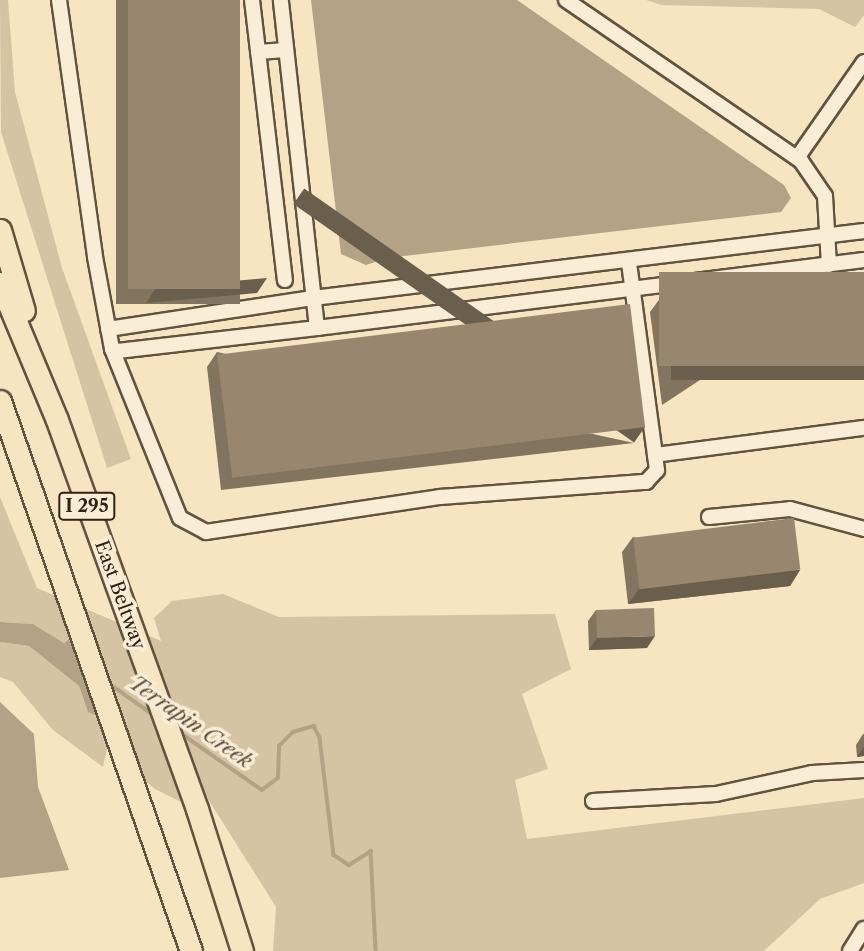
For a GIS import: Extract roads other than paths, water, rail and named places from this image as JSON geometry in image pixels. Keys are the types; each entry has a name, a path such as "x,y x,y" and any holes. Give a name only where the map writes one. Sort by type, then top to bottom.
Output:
{"highway":[{"path":"0,230 57,420"},
{"name":"East Beltway","path":"0,283 57,420 197,809 242,951"},
{"name":"I 295","path":"0,401 141,796 191,951"}],"lane":[{"path":"59,0 111,349 180,518 206,532 440,497 646,482 657,470 629,262"},
{"path":"252,0 285,279"},
{"path":"281,0 317,328"},
{"path":"566,0 797,158 818,181 825,196 829,265"},
{"path":"258,52 286,50"},
{"path":"797,158 864,62"},
{"path":"276,205 302,202"},
{"path":"108,329 313,298 629,262 864,231"},
{"path":"111,349 317,328 864,260"},
{"path":"655,455 864,428"},
{"path":"709,517 790,509 864,529"},
{"path":"593,801 716,794 812,773 864,770"},
{"path":"850,951 864,929"}],"waterway":[{"name":"Terrapin Creek","path":"107,682 155,716"},
{"name":"Terrapin Creek","path":"179,732 262,790 278,778 279,746 293,732 314,726 320,738 334,855 349,865 371,851 376,951"}]}
